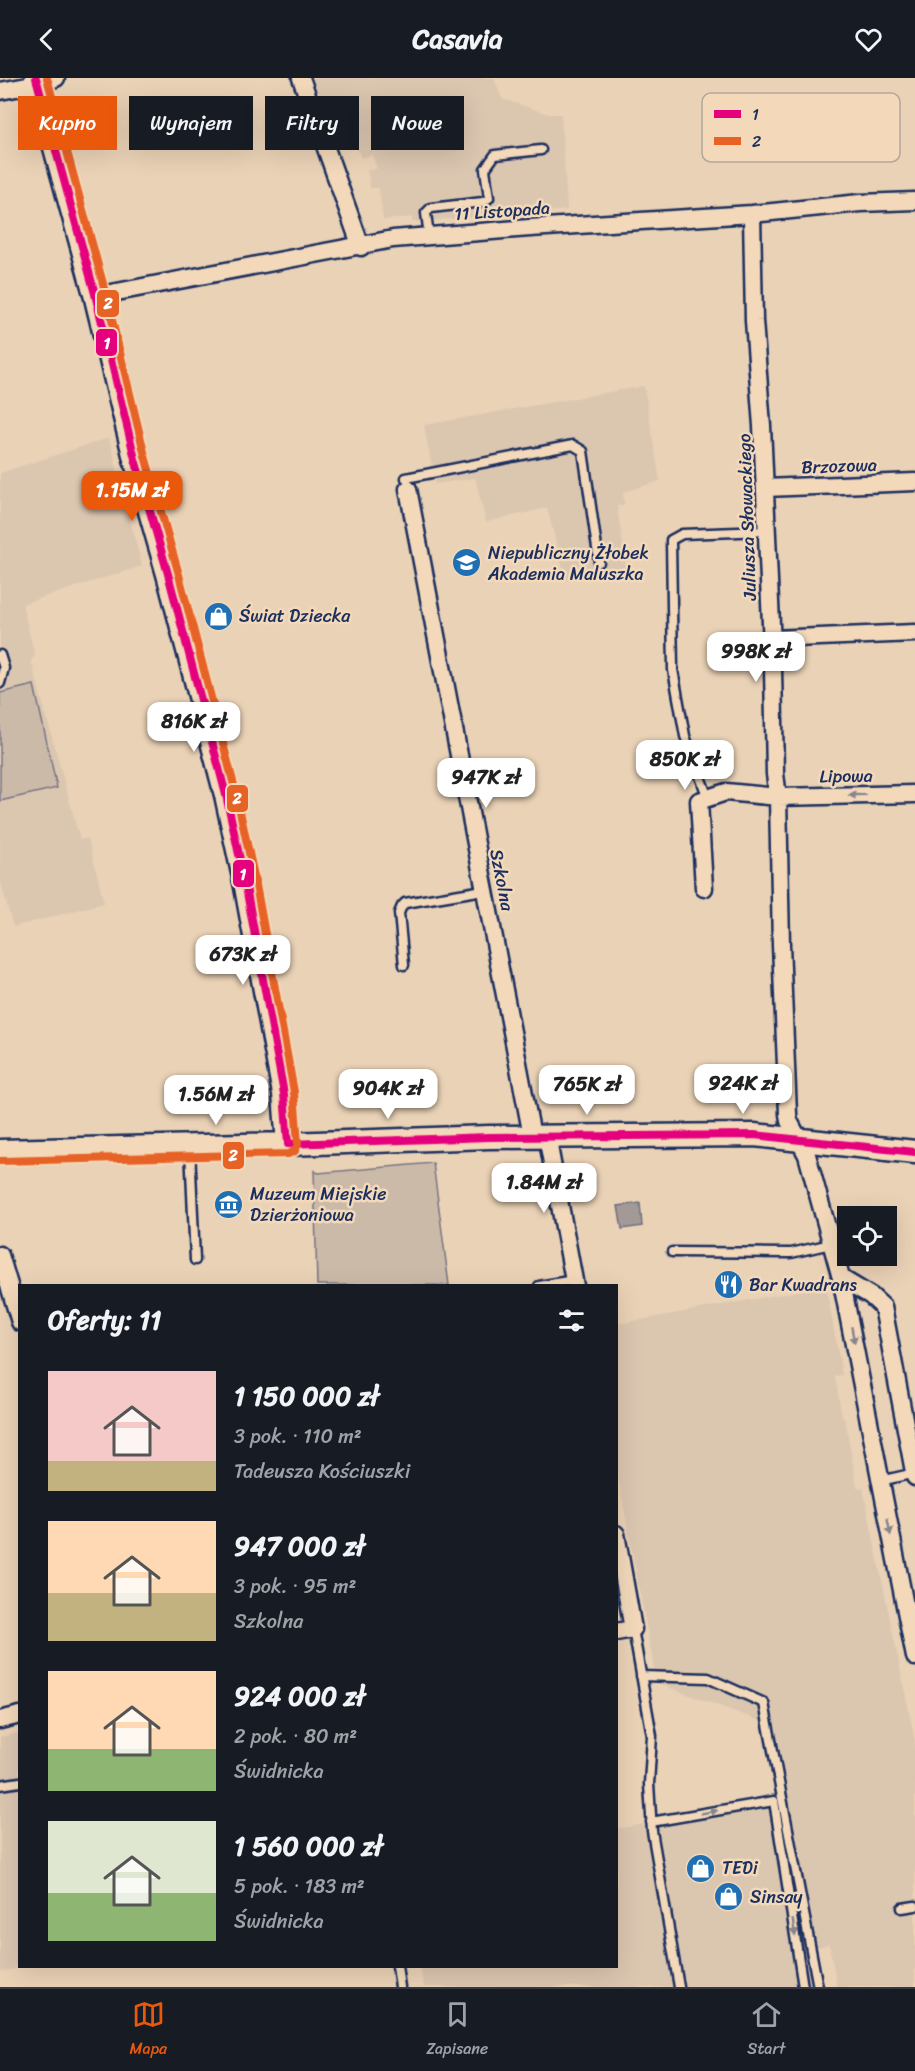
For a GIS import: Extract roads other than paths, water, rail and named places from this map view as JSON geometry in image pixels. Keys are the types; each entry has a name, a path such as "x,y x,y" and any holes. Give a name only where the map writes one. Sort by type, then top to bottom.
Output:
{"street":[{"path":"301,78 361,247"},
{"path":"0,91 43,80 135,459 168,574 228,807 246,887 284,1094 288,1144"},
{"name":"11 Listopada","path":"96,296 361,247 393,239 752,214 860,203 915,201"},
{"name":"Juliusza Słowackiego","path":"752,214 754,321 767,531 789,1121 807,1155 849,1311 915,1657"},
{"name":"Brzozowa","path":"765,488 915,482"},
{"name":"Szkolna","path":"407,483 484,890 574,1283"},
{"path":"771,639 915,633"},
{"name":"Lipowa","path":"708,798 726,792 778,797 915,794"},
{"path":"704,888 699,801 708,798"},
{"path":"0,1151 539,1136 753,1135 915,1152"},
{"path":"0,1255 18,1315"},
{"path":"841,1278 871,1296 884,1307 915,1474"},
{"path":"849,1311 861,1298 871,1296"},
{"path":"618,1555 625,1630"},
{"path":"0,1720 18,1716"}],"lane":[{"path":"429,237 426,213 431,208 483,202 489,198 485,169 495,155 541,150"},
{"path":"407,483 573,446 583,451 599,562"},
{"path":"708,798 685,736 673,670 671,540 682,534 767,531"},
{"path":"0,656 4,668 0,683"},
{"path":"404,965 399,913 405,903 484,890"},
{"path":"190,1147 195,1260"},
{"path":"672,1252 791,1253 831,1244"},
{"path":"880,1481 915,1474"},
{"path":"625,1630 641,1676 652,1736 649,1784 651,1822 679,1987"},
{"path":"641,1676 708,1678 764,1703 818,1987"},
{"path":"0,1785 18,1782"},
{"path":"651,1822 774,1801 803,1987"},
{"path":"902,1908 915,1906"},
{"path":"397,1968 400,1987"}],"place":[{"name":"Niepubliczny Żłobek Akademia Maluszka","path":"467,563"},
{"name":"Świat Dziecka","path":"218,616"},
{"name":"Muzeum Miejskie Dzierżoniowa","path":"229,1204"},
{"name":"Bar Kwadrans","path":"728,1285"},
{"name":"TEDi","path":"701,1868"},
{"name":"Sinsay","path":"729,1897"}]}
